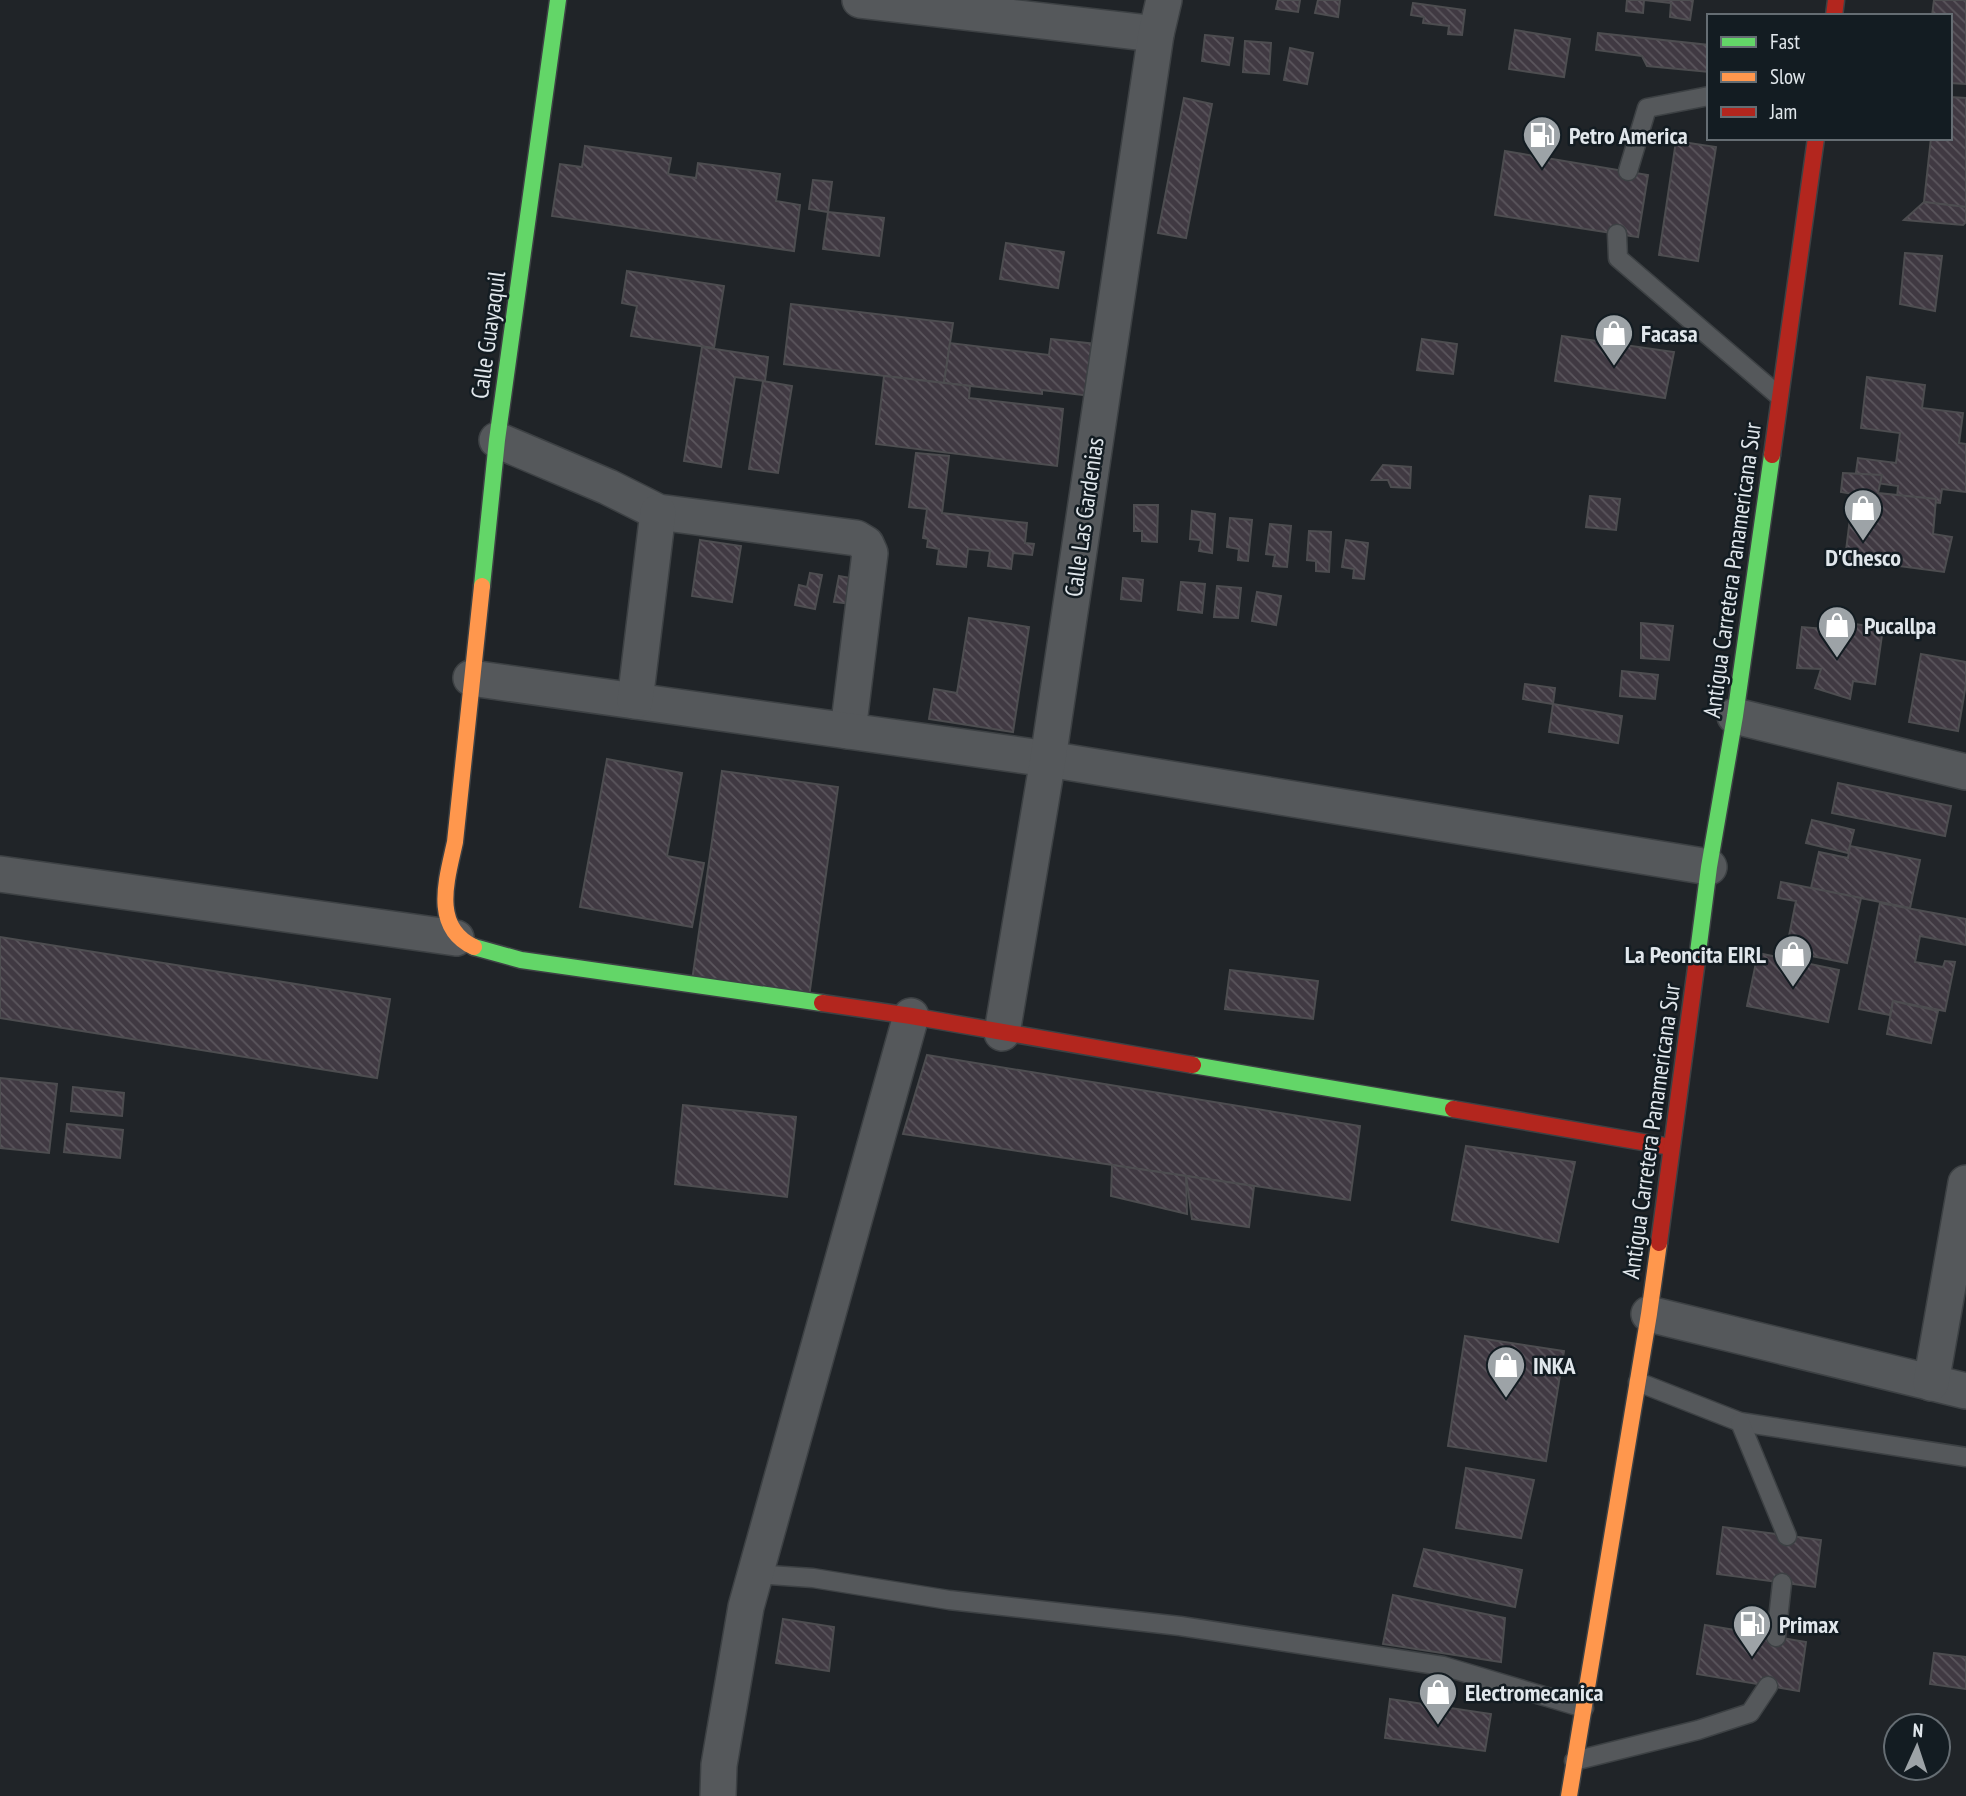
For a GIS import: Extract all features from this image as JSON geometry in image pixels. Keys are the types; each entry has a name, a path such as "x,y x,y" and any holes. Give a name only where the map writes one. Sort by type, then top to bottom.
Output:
{"main road":[{"name":"Calle Guayaquil","path":"456,937 448,920 445,898 455,842 497,440 558,0"},
{"name":"Antigua Carretera Panamericana Sur","path":"1569,1796 1649,1314 1709,867 1735,716 1816,140"},
{"path":"456,937 480,949 521,960 911,1016 1671,1147"}],"street":[{"path":"860,0 1156,34"},
{"name":"Calle Las Gardenias","path":"1002,1033 1048,759 1156,34 1164,0"},
{"path":"497,440 608,487 658,512 856,538 866,544 870,553 848,731"},
{"path":"635,701 658,512"},
{"path":"471,678 1048,759 1709,867"},
{"path":"1735,716 1966,772"},
{"path":"0,874 456,937"},
{"path":"718,1796 719,1765 746,1606 911,1016"},
{"path":"1931,1383 1966,1183"},
{"path":"1649,1314 1966,1391"}],"lane":[{"path":"1628,171 1647,108 1707,96"},
{"path":"1617,234 1618,258 1779,396"},
{"path":"1638,1382 1740,1422 1966,1457"},
{"path":"1740,1422 1787,1536"},
{"path":"755,1574 813,1578 949,1600 1180,1626 1443,1666 1584,1708"},
{"path":"1776,1637 1782,1583"},
{"path":"1574,1761 1698,1730 1750,1713 1768,1686"}],"building":[{"path":"1278,0 1300,0 1298,12 1276,9"},
{"path":"1318,0 1340,0 1338,17 1315,13"},
{"path":"1627,0 1644,0 1643,13 1626,11"},
{"path":"1644,0 1693,0 1690,20 1670,17 1671,3"},
{"path":"1934,0 1966,0 1966,84 1952,83 1952,14 1932,14"},
{"path":"1413,3 1465,10 1462,35 1448,34 1449,26 1423,23 1424,17 1411,15"},
{"path":"1515,30 1570,39 1564,77 1509,69"},
{"path":"1598,33 1707,45 1707,72 1647,66 1642,56 1596,50"},
{"path":"1205,35 1233,38 1229,65 1202,61"},
{"path":"1245,41 1271,43 1269,74 1243,72"},
{"path":"1290,48 1313,53 1307,84 1284,80"},
{"path":"1952,97 1966,98 1966,207 1924,202 1931,140 1952,140"},
{"path":"1184,98 1212,104 1186,238 1158,233"},
{"path":"1676,141 1716,147 1698,261 1659,255"},
{"path":"585,146 671,158 668,174 696,178 698,163 780,174 776,201 800,205 794,251 552,216 560,164 582,167"},
{"path":"1505,151 1648,175 1638,237 1495,215"},
{"path":"813,180 832,182 828,212 809,209"},
{"path":"1924,202 1966,207 1966,222 1963,225 1904,220"},
{"path":"828,212 884,218 879,256 823,249"},
{"path":"1006,243 1064,252 1058,288 1000,279"},
{"path":"1905,253 1942,256 1935,311 1900,304"},
{"path":"627,271 724,286 714,348 631,336 637,306 622,303"},
{"path":"791,304 953,323 944,383 784,364"},
{"name":"Facasa","path":"1562,336 1674,352 1665,398 1555,381"},
{"path":"1051,339 1096,344 1090,396 1042,390 1042,394 944,383 950,343 1049,355"},
{"path":"1422,339 1457,344 1453,374 1417,370"},
{"path":"702,347 768,357 765,381 735,377 721,467 684,461"},
{"path":"884,376 970,386 969,398 1063,409 1057,466 876,444"},
{"path":"1867,377 1925,385 1922,408 1963,413 1959,443 1966,444 1966,492 1942,489 1940,503 1897,498 1898,486 1855,480 1858,458 1896,463 1900,433 1861,428"},
{"path":"763,381 792,386 778,473 749,469"},
{"path":"916,453 949,456 942,513 1027,523 1025,543 1034,544 1032,555 1013,553 1011,569 988,566 990,551 968,549 966,567 937,564 939,549 927,547 928,539 923,538 927,509 909,507"},
{"path":"1383,465 1411,467 1410,488 1391,487 1388,480 1372,480"},
{"path":"1843,473 1882,475 1878,493 1936,499 1933,534 1952,537 1944,572 1845,559 1853,494 1841,492"},
{"path":"1590,496 1620,499 1616,530 1586,527"},
{"path":"1134,505 1158,505 1157,542 1142,541 1142,531 1134,531"},
{"path":"1192,511 1215,514 1212,553 1199,551 1201,540 1190,539"},
{"path":"1230,518 1252,520 1248,561 1238,560 1239,549 1227,547"},
{"path":"1270,524 1291,526 1287,567 1273,566 1275,555 1266,554"},
{"path":"1309,531 1331,532 1329,572 1316,571 1316,561 1307,560"},
{"path":"700,540 741,546 732,602 692,596"},
{"path":"1346,540 1368,543 1364,579 1353,578 1354,569 1342,567"},
{"path":"810,573 822,575 815,609 795,605 799,585 807,587"},
{"path":"839,576 856,579 851,604 834,602"},
{"path":"1123,578 1143,580 1141,601 1121,599"},
{"path":"1181,582 1205,584 1202,613 1178,610"},
{"path":"1217,586 1241,588 1238,618 1214,617"},
{"path":"1257,592 1281,596 1276,625 1252,621"},
{"path":"969,618 1029,627 1013,732 929,719 934,689 957,693"},
{"path":"1827,620 1883,628 1875,684 1853,681 1850,699 1815,688 1821,669 1797,668 1802,627 1825,629"},
{"path":"1641,623 1673,626 1669,660 1641,658"},
{"path":"1921,654 1966,662 1966,684 1958,731 1909,722"},
{"path":"1622,671 1658,675 1655,699 1620,696"},
{"path":"1525,684 1555,688 1553,704 1523,699"},
{"path":"1553,704 1622,716 1618,743 1549,732"},
{"path":"607,759 682,773 667,856 704,863 692,927 580,907"},
{"path":"722,771 838,787 809,997 692,981"},
{"path":"1838,783 1951,806 1945,836 1832,813"},
{"path":"1812,820 1854,830 1848,853 1806,843"},
{"path":"1850,846 1920,860 1910,908 1811,888 1819,852 1848,858"},
{"path":"1781,882 1861,898 1847,963 1786,951 1796,901 1778,898"},
{"path":"1880,903 1966,919 1966,945 1920,936 1915,962 1943,967 1945,961 1955,962 1945,1011 1893,1001 1890,1015 1859,1009"},
{"path":"0,937 390,999 377,1078 0,1018"},
{"name":"La Peoncita EIRL","path":"1758,953 1839,970 1828,1022 1747,1006"},
{"path":"1230,970 1318,981 1313,1019 1225,1009"},
{"path":"1893,1001 1938,1011 1931,1043 1887,1034"},
{"path":"927,1055 1360,1126 1350,1200 903,1134"},
{"path":"0,1078 57,1084 49,1153 0,1148"},
{"path":"73,1087 124,1093 122,1116 71,1111"},
{"path":"683,1105 796,1117 787,1197 675,1184"},
{"path":"67,1124 123,1130 120,1158 64,1152"},
{"path":"1466,1146 1575,1162 1558,1242 1452,1220"},
{"path":"1112,1165 1186,1176 1187,1214 1111,1196"},
{"path":"1186,1176 1254,1186 1249,1227 1192,1219"},
{"name":"INKA","path":"1465,1336 1564,1351 1546,1461 1448,1446"},
{"path":"1466,1468 1534,1480 1521,1538 1456,1528"},
{"name":"Primax","path":"1723,1527 1821,1540 1815,1587 1717,1574"},
{"path":"1424,1549 1522,1570 1515,1607 1414,1586"},
{"path":"1393,1595 1505,1618 1501,1662 1383,1644"},
{"path":"783,1619 834,1627 829,1671 776,1663"},
{"name":"Primax","path":"1705,1625 1806,1642 1799,1691 1697,1674"},
{"path":"1934,1653 1966,1657 1966,1689 1930,1684"},
{"name":"Electromecanica","path":"1390,1699 1491,1714 1485,1751 1385,1738"}],"traffic: fast":[{"path":"482,586 497,440 558,0"},
{"path":"1697,960 1772,455"},
{"path":"474,947 521,960 822,1003"},
{"path":"1193,1065 1453,1109"}],"traffic: slow":[{"path":"474,947 452,927 445,901 455,842 482,586"},
{"path":"1569,1796 1659,1243"}],"traffic: jam":[{"path":"1834,14 1836,0"},
{"path":"1772,455 1816,140"},
{"path":"1659,1243 1697,960"},
{"path":"822,1003 1193,1065"},
{"path":"1453,1109 1671,1147"}],"place":[{"name":"Petro America","path":"1542,169"},
{"name":"Facasa","path":"1614,367"},
{"name":"D'Chesco","path":"1863,542"},
{"name":"Pucallpa","path":"1837,659"},
{"name":"La Peoncita EIRL","path":"1793,988"},
{"name":"INKA","path":"1506,1399"},
{"name":"Primax","path":"1752,1658"},
{"name":"Electromecanica","path":"1438,1726"}]}
